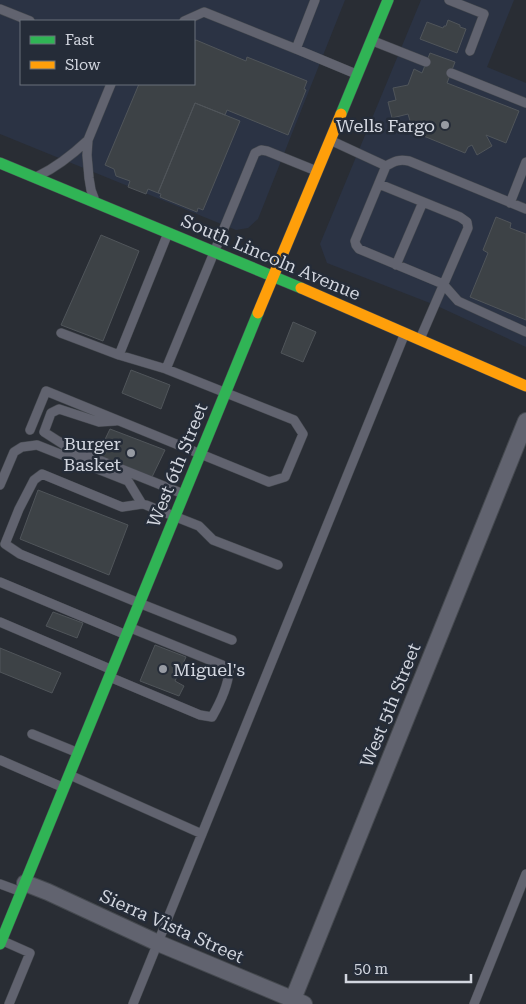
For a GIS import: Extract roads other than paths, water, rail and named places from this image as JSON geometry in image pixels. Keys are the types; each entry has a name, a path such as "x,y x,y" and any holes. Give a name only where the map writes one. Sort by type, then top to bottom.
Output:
{"main road":[{"name":"West 6th Street","path":"1,942 388,0"},
{"name":"South Lincoln Avenue","path":"0,163 274,276 526,386"}],"street":[{"name":"West 5th Street","path":"296,1002 526,421"},
{"name":"Sierra Vista Street","path":"23,888 48,892 158,943 296,1002"}],"lane":[{"path":"296,49 315,0"},
{"path":"449,0 484,14 470,51"},
{"path":"0,9 28,20"},
{"path":"186,20 204,12 357,74"},
{"path":"372,40 426,62"},
{"path":"451,73 526,104"},
{"path":"96,203 89,178 88,140 111,85"},
{"path":"34,178 59,164 88,140"},
{"path":"330,140 386,166"},
{"path":"166,369 255,153 261,150 317,171"},
{"path":"526,210 409,161 394,161 386,166 355,241 359,249 443,284 458,301 526,332"},
{"path":"510,203 526,162"},
{"path":"379,184 460,217 467,222 468,228 420,340"},
{"path":"396,265 423,202"},
{"path":"119,355 168,233"},
{"path":"30,430 46,391 269,482 285,476 303,434 294,420 166,369 119,355 61,333"},
{"path":"133,1004 405,333"},
{"path":"120,421 99,422 59,409 51,413 44,432 69,448 184,494"},
{"path":"0,485 14,452 22,447 38,446 128,481 142,504"},
{"path":"232,640 139,604 20,554 5,544 19,509 34,480 42,474 122,507 142,504 198,526 213,540 278,565"},
{"path":"0,582 222,665 229,671 228,681 212,717 200,715 0,622"},
{"path":"32,734 78,753"},
{"path":"0,760 64,788"},
{"path":"69,775 202,834"},
{"path":"474,1004 526,874"},
{"path":"0,884 23,888"},
{"path":"1,942 30,953 9,1004"}],"place":[{"name":"Wells Fargo","path":"445,125"},
{"name":"Burger Basket","path":"131,453"},
{"name":"Miguel's","path":"163,669"}]}
